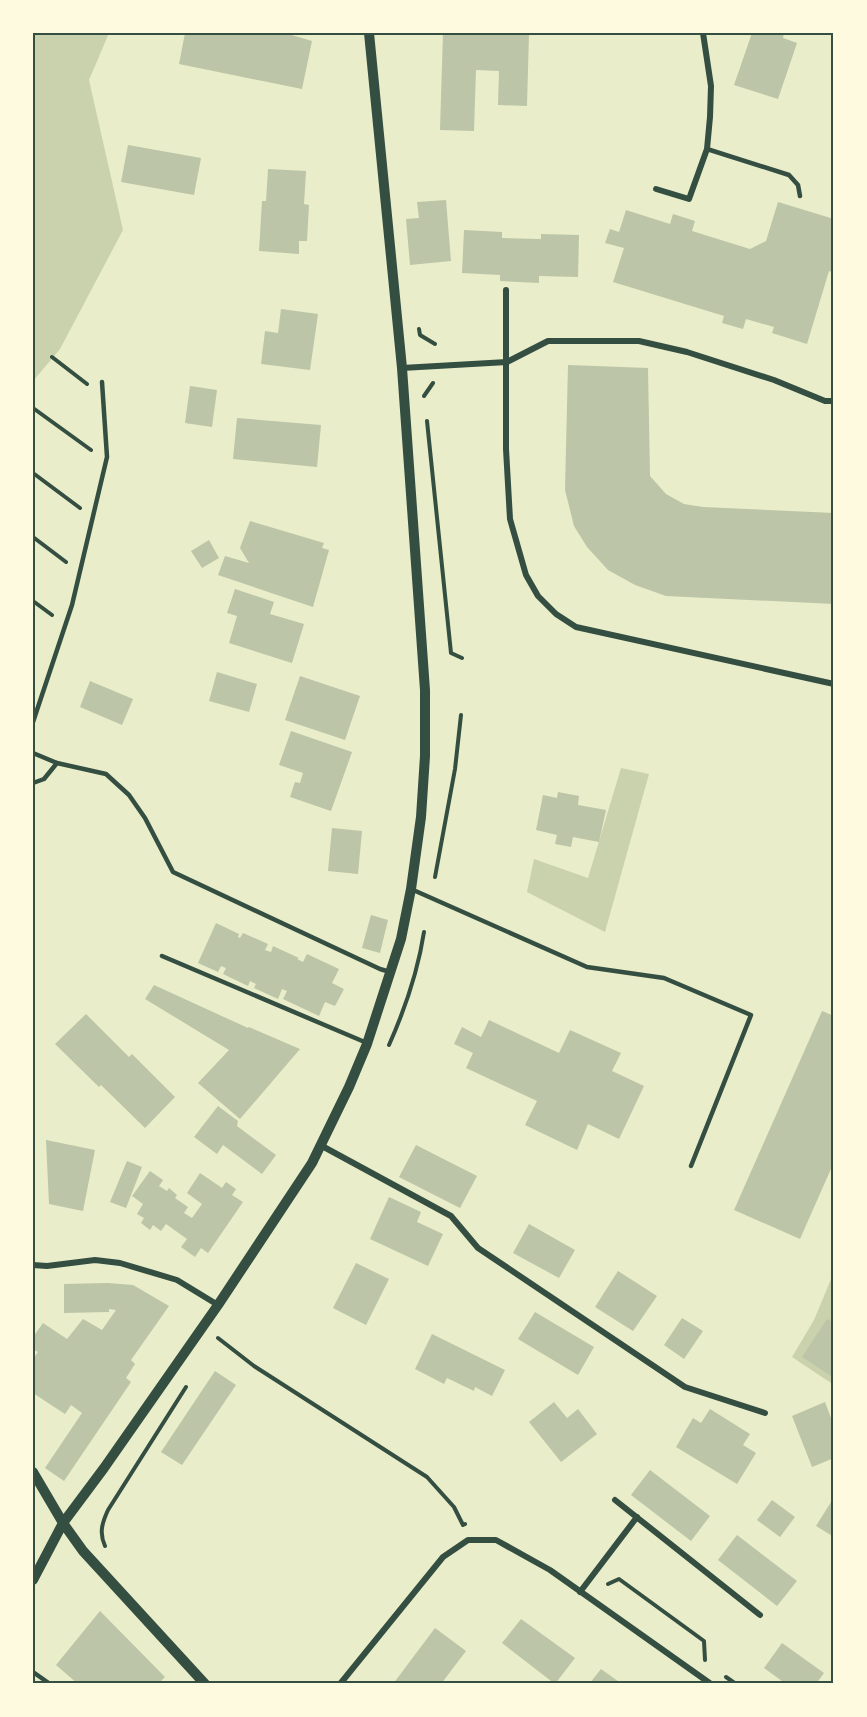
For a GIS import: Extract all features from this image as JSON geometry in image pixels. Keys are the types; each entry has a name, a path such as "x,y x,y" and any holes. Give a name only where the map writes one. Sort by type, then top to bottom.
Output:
{"street":[{"path":"33,1580 63,1523 218,1305 322,1146 350,1088 367,1044 401,939 411,889 424,783 425,690 402,368 369,33"},
{"path":"656,189 689,199 707,149 711,86 703,33"},
{"path":"506,290 506,449 510,519 526,575 538,596 556,614 576,627 834,684"},
{"path":"402,368 507,362 548,341 639,341 687,352 774,380 825,401 834,401"},
{"path":"322,1146 451,1215 478,1248 685,1387 765,1413"},
{"path":"33,1265 47,1266 95,1260 120,1263 177,1280 218,1305"},
{"path":"33,1472 63,1523 83,1551 205,1684"},
{"path":"615,1500 760,1615"},
{"path":"580,1592 638,1517"},
{"path":"340,1684 443,1557 468,1540 496,1540 550,1570 711,1684"}],"lane":[{"path":"707,149 789,175 798,185 800,196"},
{"path":"33,722 65,625 106,462 102,382"},
{"path":"33,753 57,763 106,774 129,795 145,819 173,872 391,973"},
{"path":"33,783 44,779 57,763"},
{"path":"411,889 587,967 664,978 751,1015 691,1166"},
{"path":"162,957 367,1044"},
{"path":"33,1672 50,1684"}],"path":[{"path":"52,357 103,397"},
{"path":"425,405 424,394 433,383"},
{"path":"33,408 106,462"},
{"path":"427,417 451,652 462,658"},
{"path":"33,472 93,517"},
{"path":"33,537 79,573"},
{"path":"33,601 65,625"},
{"path":"435,877 455,769 461,715"},
{"path":"211,1348 218,1338 254,1366 427,1477 454,1507 463,1525 469,1524"},
{"path":"110,1554 101,1534 102,1523 108,1510 187,1387"},
{"path":"600,1589 618,1579 704,1641 705,1662"},
{"path":"720,1673 736,1684"}],"green space":[{"path":"33,33 109,33 89,80 123,230 60,349 33,381"},
{"path":"621,768 649,774 605,932 527,892 534,859 588,878"},
{"path":"834,1272 834,1385 792,1357 814,1320"}],"building":[{"path":"185,33 285,33 312,41 302,89 179,64"},
{"path":"443,33 529,33 527,106 498,105 499,71 476,70 474,131 440,130"},
{"path":"752,33 784,33 783,38 797,43 778,99 734,85"},
{"path":"128,145 201,158 194,195 121,182"},
{"path":"268,169 306,171 304,204 309,205 307,241 299,241 299,254 259,251 262,201 266,201"},
{"path":"446,200 451,261 410,265 406,219 419,218 417,202"},
{"path":"778,202 834,219 834,273 829,271 807,344 772,333 774,327 746,319 743,329 722,323 724,316 613,282 624,248 605,243 610,229 619,232 626,210 670,224 673,214 695,221 692,231 750,249 766,241"},
{"path":"464,230 502,232 502,238 541,239 541,234 579,235 578,277 539,276 539,283 500,281 500,275 462,273"},
{"path":"281,309 318,314 310,370 261,364 265,331 278,333"},
{"path":"568,365 648,368 650,476 666,494 684,504 703,507 834,513 834,604 666,596 635,585 608,570 587,547 574,526 565,490"},
{"path":"190,386 217,390 212,427 185,423"},
{"path":"237,418 321,425 317,467 233,459"},
{"path":"250,521 324,543 322,548 329,550 313,607 218,575 225,556 249,563 240,548"},
{"path":"209,540 219,558 202,568 191,551"},
{"path":"235,589 274,602 270,614 304,624 292,663 229,643 237,616 227,613"},
{"path":"217,672 257,684 249,712 209,701"},
{"path":"300,676 360,696 345,740 285,720"},
{"path":"90,681 133,699 122,725 80,707"},
{"path":"291,731 352,752 331,811 290,797 295,782 300,783 303,773 279,765"},
{"path":"558,792 579,796 578,805 606,810 599,842 573,837 571,847 555,844 557,835 536,830 543,795 557,798"},
{"path":"332,828 362,831 358,874 328,871"},
{"path":"371,915 388,920 380,953 362,948"},
{"path":"216,923 239,934 240,938 243,933 268,944 265,950 271,952 273,946 303,962 307,954 339,969 332,983 344,989 335,1006 325,1002 319,1016 283,999 287,991 282,989 278,999 254,988 256,984 250,981 248,986 223,974 226,968 221,966 218,972 198,963"},
{"path":"154,985 300,1049 240,1119 198,1083 229,1050 145,999"},
{"path":"822,1011 834,1016 834,1162 800,1239 734,1210"},
{"path":"86,1014 129,1057 132,1054 175,1097 145,1128 55,1044"},
{"path":"489,1020 559,1053 570,1030 621,1053 612,1071 644,1086 619,1139 588,1124 577,1150 525,1125 537,1101 466,1068 473,1053 454,1044 462,1027 481,1037"},
{"path":"218,1106 238,1121 237,1126 276,1155 262,1174 223,1145 217,1154 194,1137"},
{"path":"46,1140 95,1150 83,1211 49,1204"},
{"path":"416,1145 477,1176 460,1208 399,1177"},
{"path":"127,1161 142,1167 126,1208 110,1202"},
{"path":"150,1171 163,1180 159,1186 167,1191 169,1188 177,1195 175,1198 188,1207 184,1213 192,1218 202,1204 187,1193 200,1173 222,1188 226,1182 236,1189 232,1195 243,1202 208,1253 201,1248 195,1257 181,1247 187,1239 166,1224 161,1231 153,1225 150,1230 141,1223 144,1218 137,1214 143,1204 132,1196"},
{"path":"389,1197 421,1212 417,1222 443,1234 428,1266 370,1239"},
{"path":"529,1224 575,1250 559,1278 513,1253"},
{"path":"356,1263 389,1279 366,1325 333,1308"},
{"path":"618,1271 657,1296 633,1331 595,1307"},
{"path":"64,1284 133,1285 169,1306 131,1360 135,1364 126,1378 131,1382 64,1481 45,1468 82,1413 71,1405 65,1414 33,1393 33,1359 38,1352 33,1349 33,1337 43,1323 67,1339 83,1319 102,1330 116,1310 64,1313"},
{"path":"535,1312 594,1347 578,1375 518,1339"},
{"path":"682,1318 703,1331 684,1359 664,1345"},
{"path":"827,1319 834,1323 834,1378 802,1357"},
{"path":"432,1334 505,1370 492,1396 475,1387 474,1391 447,1378 444,1384 415,1369"},
{"path":"215,1371 236,1385 182,1465 161,1452"},
{"path":"554,1402 567,1418 578,1409 597,1434 561,1462 529,1422"},
{"path":"825,1402 834,1426 834,1458 812,1467 792,1416"},
{"path":"710,1409 750,1434 743,1445 756,1453 737,1484 676,1447 693,1418 701,1423"},
{"path":"650,1470 710,1516 691,1541 631,1495"},
{"path":"772,1500 795,1517 780,1537 757,1520"},
{"path":"831,1502 834,1504 834,1537 816,1526"},
{"path":"737,1535 797,1581 777,1606 718,1560"},
{"path":"100,1611 165,1677 158,1684 78,1684 56,1665"},
{"path":"521,1619 575,1658 555,1684 502,1643"},
{"path":"435,1628 466,1651 441,1684 393,1684"},
{"path":"782,1643 824,1673 816,1684 786,1684 764,1668"},
{"path":"601,1669 622,1684 589,1684"}]}
